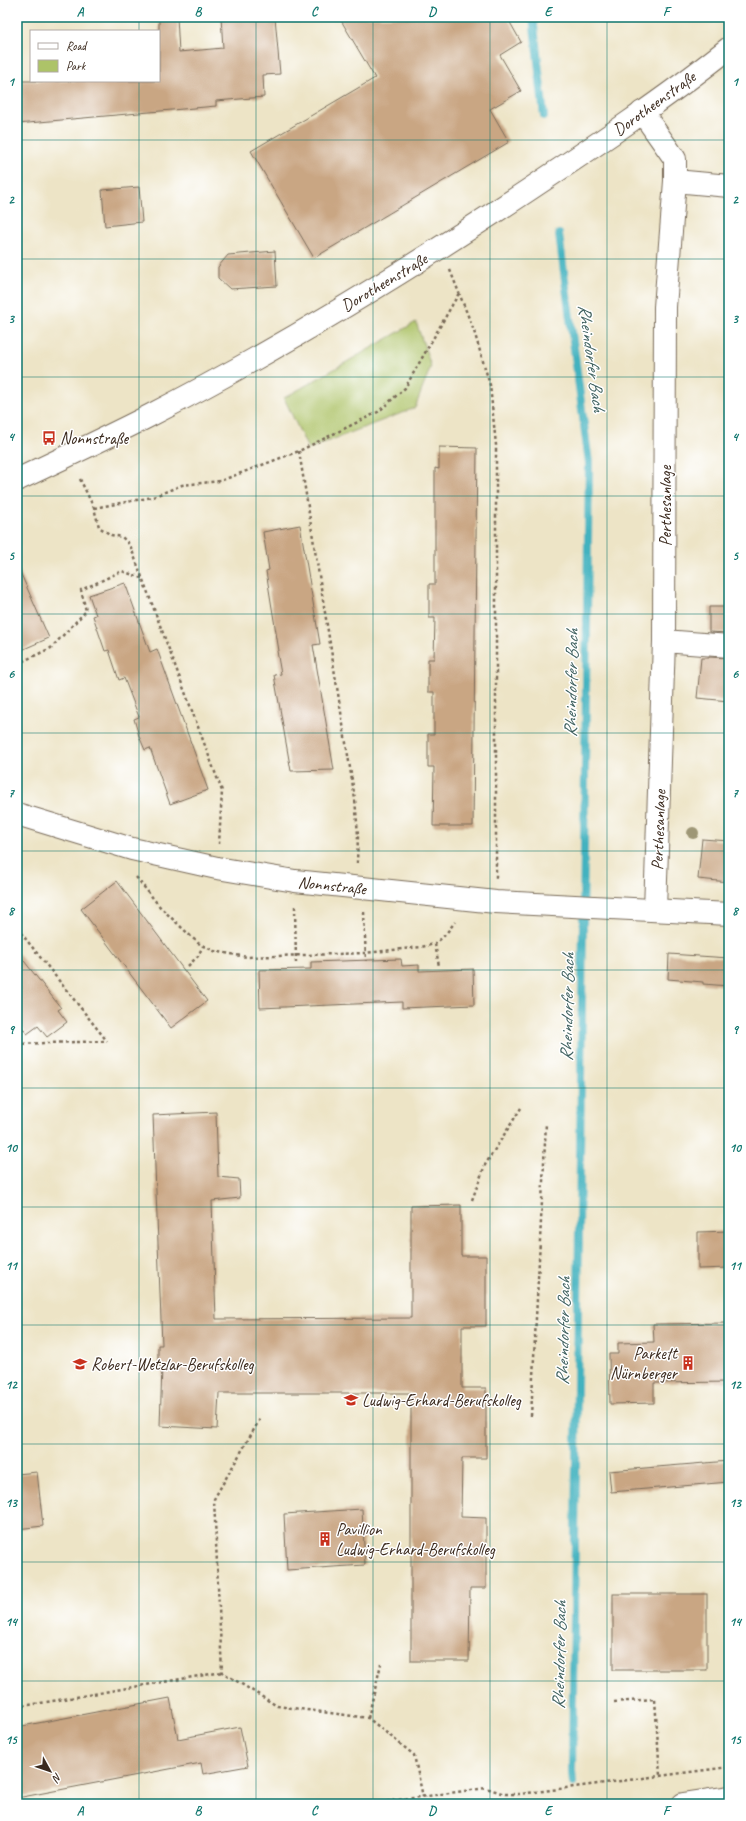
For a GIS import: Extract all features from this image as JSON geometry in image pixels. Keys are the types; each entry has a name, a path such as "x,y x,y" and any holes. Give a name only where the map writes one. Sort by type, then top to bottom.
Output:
{"street":[{"name":"Dorotheenstraße","path":"17,480 148,416 225,376 301,333 442,247 585,153 729,48"},
{"name":"Perthesanlage","path":"642,112 675,159 675,181 665,307 664,641 655,910"},
{"path":"675,181 729,186"},
{"path":"664,641 729,646"},
{"name":"Nonnstraße","path":"17,814 132,848 217,868 295,881 466,900 729,914"},
{"path":"693,1803 729,1797"}],"path":[{"path":"442,247 474,331 490,385 496,445 496,902"},
{"path":"94,508 153,497 182,485 220,481 299,451 378,412 405,388 459,293"},
{"path":"299,451 355,799 358,835 359,887 366,961"},
{"path":"68,455 94,508 99,527 111,535 122,536 130,545 222,791 217,868"},
{"path":"17,664 51,648 86,611 81,590 122,571 142,578"},
{"path":"132,848 136,877 161,908 198,943 214,951 247,956 365,953 421,947 435,944 453,925 466,900"},
{"path":"295,881 296,964"},
{"path":"17,928 107,1041 17,1044"},
{"path":"435,944 439,966"},
{"path":"188,966 198,956 203,946"},
{"path":"472,1200 486,1165 521,1108"},
{"path":"531,1416 546,1123"},
{"path":"222,1672 214,1499 260,1419"},
{"path":"368,1718 381,1664"},
{"path":"17,1707 222,1672 276,1706 368,1718 414,1755 423,1797"},
{"path":"614,1702 655,1699 660,1776"},
{"path":"369,1804 486,1788 505,1794 520,1794 729,1767"}],"green space":[{"path":"416,322 431,366 415,408 308,449 284,398"}],"building":[{"path":"159,17 177,17 179,52 223,48 221,17 275,17 280,74 263,75 264,97 216,101 216,106 17,124 17,81 160,82"},
{"path":"339,17 507,17 521,42 500,55 521,91 490,109 509,142 314,258 251,151 375,78"},
{"path":"139,187 142,222 105,226 102,190"},
{"path":"275,251 277,286 230,289 218,278 218,267 228,255"},
{"path":"439,447 477,448 473,826 433,826 434,767 428,767 428,734 434,734 434,692 428,692 428,659 434,659 435,618 429,618 429,584 435,584 435,468 439,469"},
{"path":"300,525 320,644 313,645 334,770 291,771 274,675 281,674 277,651 279,651 266,571 269,570 263,532"},
{"path":"17,565 49,638 17,652"},
{"path":"125,583 150,652 157,649 208,790 170,804 150,748 145,750 139,736 134,719 139,717 124,678 119,680 109,650 105,651 93,616 96,615 89,595"},
{"path":"709,607 729,607 729,633 709,632"},
{"path":"701,658 729,658 729,701 697,698"},
{"path":"702,839 729,841 729,882 698,879"},
{"path":"117,881 207,1001 171,1028 81,909"},
{"path":"17,952 61,1008 58,1010 67,1022 47,1037 38,1026 27,1034 17,1021"},
{"path":"669,954 729,958 729,986 668,979"},
{"path":"401,959 402,966 419,965 419,971 473,969 474,1005 402,1008 402,1002 260,1008 259,970 311,969 311,962"},
{"name":"Ludwig-Erhard-Berufskolleg","path":"216,1112 218,1177 239,1179 240,1198 212,1201 216,1319 411,1318 411,1206 461,1205 461,1256 486,1256 486,1326 462,1326 462,1388 486,1388 486,1458 462,1458 461,1517 486,1518 486,1588 470,1588 469,1661 411,1661 411,1393 219,1393 217,1429 160,1426 162,1366 158,1366 158,1345 162,1345 153,1115"},
{"path":"729,1231 729,1268 698,1269 698,1232"},
{"path":"729,1323 729,1382 654,1383 654,1403 610,1404 609,1354 618,1354 618,1343 654,1342 653,1324"},
{"path":"729,1461 729,1482 611,1492 609,1471"},
{"path":"37,1472 43,1526 17,1529 17,1474"},
{"name":"Pavillion Ludwig-Erhard-Berufskolleg","path":"362,1509 365,1565 287,1570 284,1514"},
{"path":"613,1594 707,1594 707,1670 613,1670"},
{"path":"170,1698 178,1739 240,1727 248,1766 203,1774 201,1763 17,1798 17,1727"}],"waterway":[{"name":"Rheindorfer Bach","path":"533,17 544,116"},
{"name":"Rheindorfer Bach","path":"559,234 589,463 573,1783"}],"place":[{"name":"Nonnstraße","path":"49,438"},
{"name":"Parkett Nürnberger","path":"688,1363"},
{"name":"Robert-Wetzlar-Berufskolleg","path":"80,1364"},
{"name":"Ludwig-Erhard-Berufskolleg","path":"351,1400"},
{"name":"Pavillion Ludwig-Erhard-Berufskolleg","path":"325,1539"}]}
